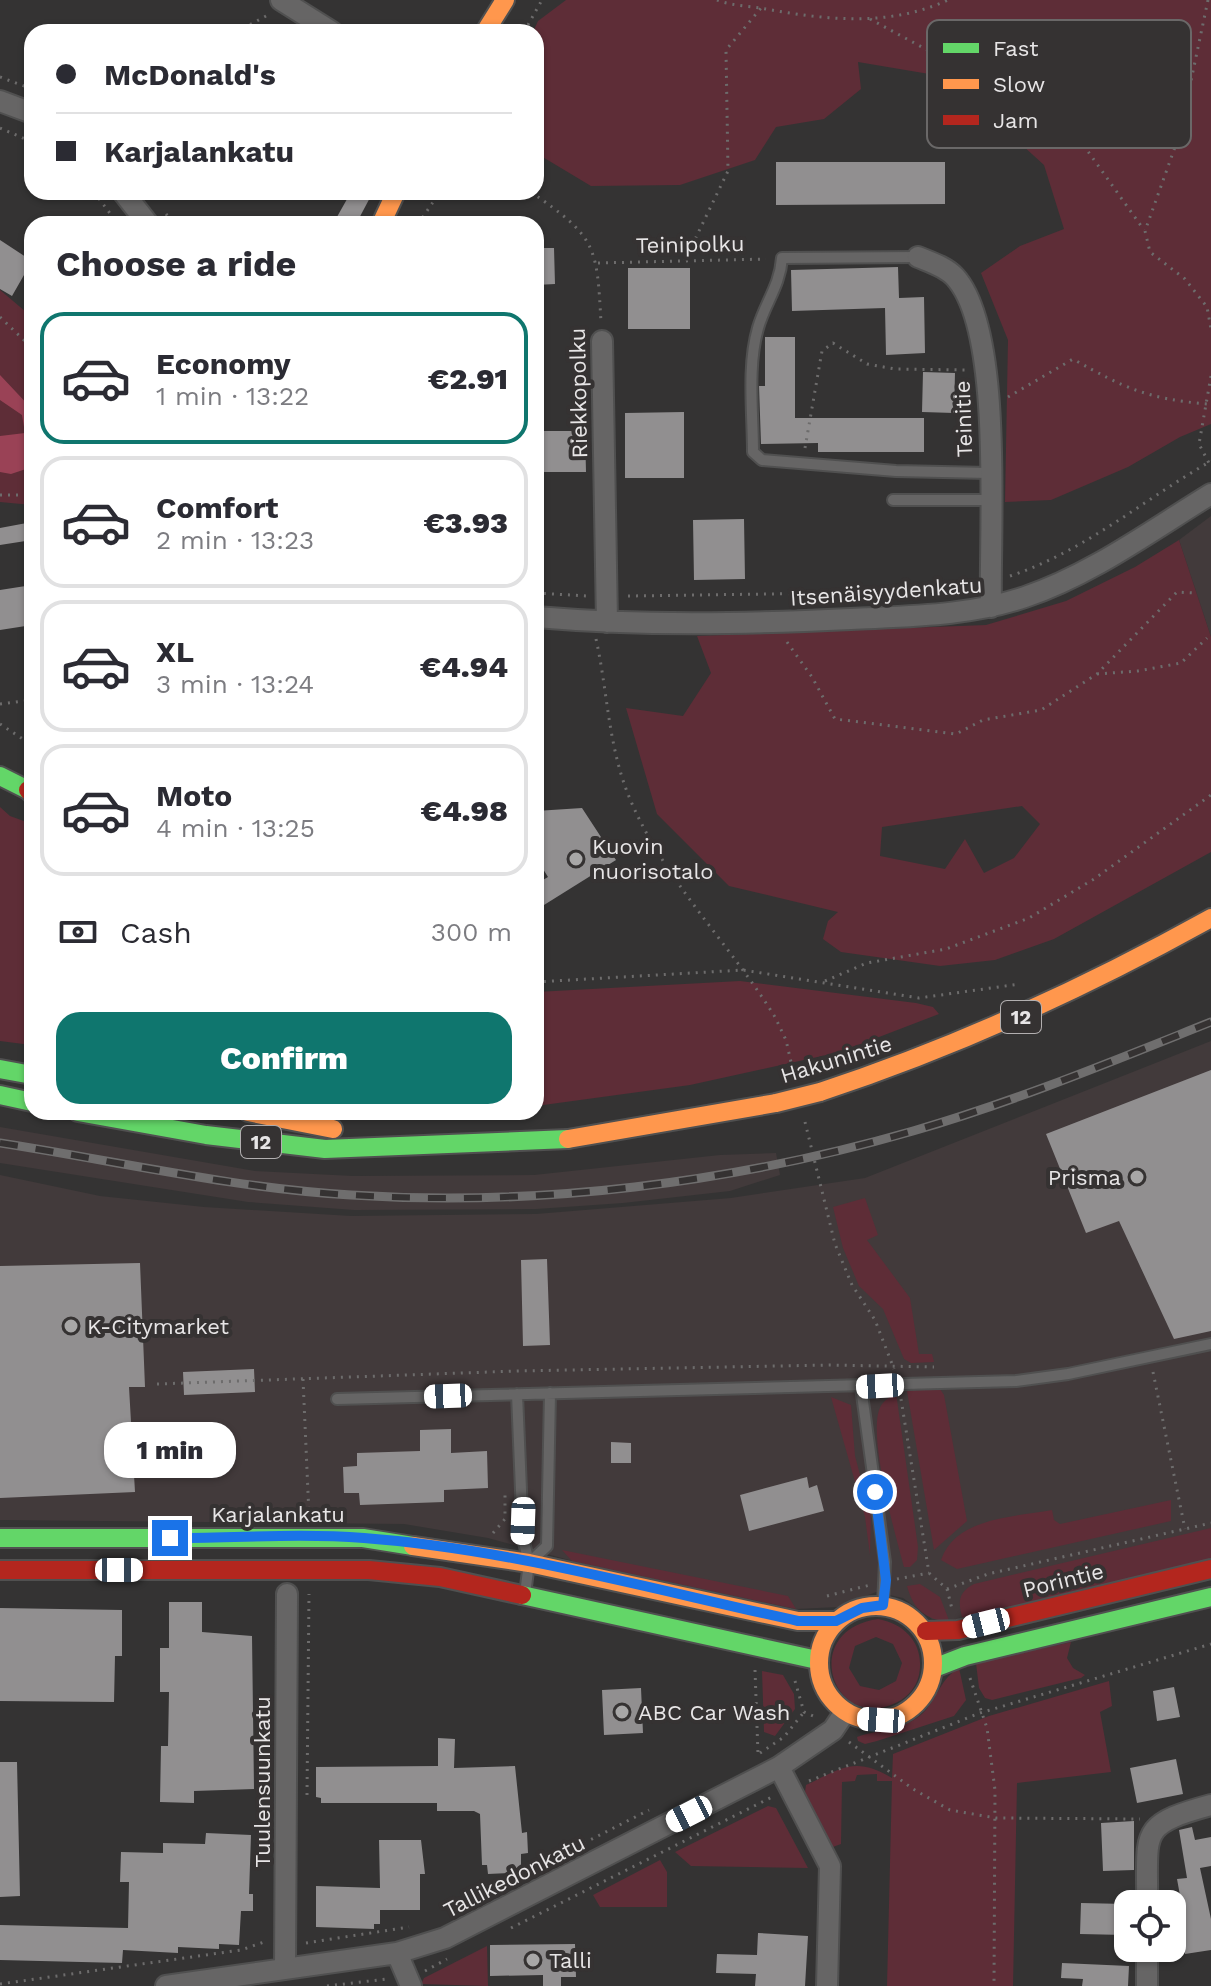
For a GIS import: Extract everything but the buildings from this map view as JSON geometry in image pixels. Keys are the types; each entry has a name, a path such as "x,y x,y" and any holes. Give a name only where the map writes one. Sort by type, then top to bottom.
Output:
{"main road":[{"path":"490,24 505,0"},
{"path":"0,776 24,787"},
{"name":"Hakunintie","path":"134,1120 325,1149 446,1146 579,1138 776,1103 820,1092 991,1031 1077,991 1211,918"},
{"path":"0,1069 24,1074"},
{"path":"0,1095 24,1100"},
{"name":"Hakunintie","path":"295,1120 446,1146"},
{"name":"Karjalankatu","path":"0,1538 308,1536 402,1542 529,1563 798,1621 836,1621"},
{"name":"Porintie","path":"926,1631 958,1630 1211,1569"},
{"path":"0,1570 369,1570 440,1577 817,1660"},
{"path":"934,1668 965,1656 1211,1597"},
{"path":"883,1605 902,1611 926,1631 934,1649 934,1668 922,1696 899,1715 881,1720 861,1719 845,1712 826,1690 817,1660 824,1636 836,1621 862,1608 883,1605"}],"street":[{"path":"284,2 319,24"},
{"path":"0,101 24,110"},
{"path":"129,200 142,216"},
{"name":"Teinitie","path":"918,257 955,276 974,314 986,370 991,607"},
{"name":"Riekkopolku","path":"602,341 598,596 607,622"},
{"name":"Itsenäisyydenkatu","path":"544,618 607,622 764,624 956,614 991,607 1054,586 1211,494"},
{"name":"Tuulensuunkatu","path":"285,1969 287,1594"},
{"name":"Tallikedonkatu","path":"166,1986 397,1953 466,1930 779,1767 833,1730 845,1712"},
{"path":"779,1767 830,1866 827,1986"},
{"path":"1147,1890 1147,1851 1151,1833 1160,1820 1211,1805"},
{"path":"397,1953 408,1982"},
{"path":"1147,1962 1147,1986"}],"lane":[{"path":"918,257 782,258 781,280 758,328 753,385 753,452 762,460 896,471 989,473"},
{"path":"893,500 990,500"},
{"path":"337,1399 1016,1381 1211,1344"},
{"path":"861,1387 885,1562 883,1605"},
{"path":"529,1563 547,1546 550,1393"},
{"path":"517,1394 523,1538 529,1563 525,1594"}],"path":[{"path":"528,24 542,0"},
{"path":"717,0 817,18 870,19 930,8 948,0"},
{"path":"1191,81 1208,0"},
{"path":"249,24 284,2"},
{"path":"685,260 728,171 726,50 761,8"},
{"path":"870,19 927,50"},
{"path":"0,77 24,86"},
{"path":"0,128 24,138"},
{"path":"1084,148 1145,231 1150,252 1185,279 1207,307 1211,329"},
{"path":"1145,231 1175,148"},
{"name":"Riekkopolku","path":"542,200 574,222 592,245 598,263 602,341"},
{"name":"Teinipolku","path":"598,263 782,258"},
{"path":"0,317 24,340"},
{"path":"804,462 807,418 817,390 822,351 833,343 867,364 895,369 986,370"},
{"path":"988,409 1073,359 1126,389 1159,400 1207,404 1211,400"},
{"path":"544,593 598,596 906,592 990,582 1039,566 1068,551 1210,464 1199,444 1211,376"},
{"path":"0,495 24,495"},
{"path":"764,624 783,636 812,677 835,719 956,734 983,720 1041,710 1097,674 1177,592 1194,593"},
{"path":"1097,674 1181,663 1207,638"},
{"path":"0,704 24,701"},
{"path":"0,724 24,737"},
{"path":"825,981 867,963 946,949 1029,918 1094,879 1211,795"},
{"path":"544,982 743,970 919,998 1023,983"},
{"path":"1150,1357 1185,1529"},
{"path":"157,1384 814,1365 948,1368"},
{"path":"303,1379 310,1503 308,1536"},
{"path":"947,1589 988,1574 1211,1523"},
{"path":"307,1797 309,1570"},
{"path":"503,1932 790,1789 867,1755 980,1713 1211,1644"},
{"path":"755,1662 758,1754"},
{"path":"789,1670 800,1690 804,1712 950,1810 996,1818 1079,1816 1160,1820"},
{"path":"980,1713 987,1728 996,1818 994,1986"},
{"path":"327,1986 408,1982 452,1956"}],"shaded area":[{"path":"566,0 1211,0 1211,424 1180,437 1128,467 1051,500 1005,502 1008,340 981,273 1020,246 1064,229 1044,165 1025,148 1191,148 1191,20 927,20 927,74 858,62 861,89 824,119 776,127 755,160 680,185 591,186 544,158 544,24 537,24"},
{"path":"0,290 24,310 24,504 0,502"},
{"path":"0,375 24,400 24,427 22,415 0,400"},
{"path":"24,433 24,470 11,474 0,472 0,436"},
{"path":"1211,516 1211,637 1179,540"},
{"path":"1179,540 1211,637 1211,852 1054,939 995,960 940,966 841,952 823,939 828,921 838,912 729,886 657,814 626,708 683,716 711,673 697,636 986,625 1066,601 1135,567","holes":["1022,806 1040,824 1014,858 984,873 965,839 945,869 880,856 882,827"]},
{"path":"0,807 10,816 24,821 24,1044 0,1041"},
{"path":"740,981 916,1003 933,1007 939,1014 840,1052 690,1085 544,1105 544,992"},
{"path":"1211,1041 1211,1561 963,1620 932,1619 903,1598 876,1592 838,1607 796,1609 584,1564 488,1538 404,1524 0,1520 0,1175 100,1196 204,1207 351,1216 536,1214 731,1198 865,1178"},
{"path":"0,1127 255,1171 353,1176 534,1175 720,1155 776,1153 780,1175 730,1191 623,1203 536,1209 354,1210 248,1202 0,1163"},
{"path":"865,1198 878,1235 867,1240 910,1298 919,1354 932,1354 934,1362 911,1363 904,1359 883,1309 859,1286 843,1248 833,1207"},
{"path":"940,1389 944,1395 967,1521 934,1550 907,1391"},
{"path":"896,1393 918,1547 917,1560 910,1567 904,1567 884,1487 877,1443 879,1410"},
{"path":"831,1397 851,1405 855,1456 871,1516 870,1555 865,1517"},
{"path":"1171,1500 1171,1521 957,1569 941,1560 959,1535 988,1522 1052,1510 1054,1520 1060,1524"},
{"path":"1211,1528 1211,1561 963,1620 960,1599 964,1591 974,1584"},
{"path":"562,1550 788,1596 796,1609 572,1561"},
{"path":"920,1584 940,1597 950,1623 927,1616 913,1602 907,1586"},
{"path":"878,1619 905,1631 916,1645 920,1664 918,1680 901,1700 870,1708 853,1703 840,1691 833,1675 832,1657 839,1640 854,1627","holes":["876,1637 893,1644 902,1663 896,1681 879,1690 860,1686 849,1668 855,1646"]},
{"path":"1071,1642 1067,1658 1073,1668 1085,1675 1081,1678 992,1700 985,1698 979,1688 976,1663"},
{"path":"959,1668 966,1700 954,1716 877,1741 865,1744 858,1741 857,1737 916,1719 947,1678"},
{"path":"762,1671 783,1675 794,1694 795,1709 775,1736 764,1732"},
{"path":"1109,1681 1112,1706 1100,1712 1111,1772 1017,1783 1013,1986 887,1986 892,1781 877,1781 877,1774 857,1775 855,1781 842,1782 841,1844 830,1848 805,1792 806,1785 839,1770 858,1766 892,1778 893,1754 989,1716"},
{"path":"768,1806 776,1808 808,1868 691,1866 675,1852"},
{"path":"660,1860 667,1872 667,1907 600,1907 593,1895"},
{"path":"487,1946 488,1986 421,1984 424,1978"}],"railway":[{"path":"0,1143 218,1180 351,1195 493,1197 635,1187 775,1165 913,1131 1026,1094 1211,1022"}],"traffic: fast":[{"path":"0,776 24,788"},
{"path":"0,1069 24,1074"},
{"path":"0,1095 24,1100"},
{"path":"123,1120 206,1135 325,1149 568,1139"},
{"path":"0,1538 363,1538 413,1546"},
{"path":"522,1595 817,1660"},
{"path":"934,1668 965,1656 1211,1597"}],"traffic: slow":[{"path":"490,24 505,0"},
{"path":"385,216 392,200"},
{"path":"820,1092 971,1036 1068,992 1211,918"},
{"path":"776,1103 820,1092"},
{"path":"568,1139 776,1103"},
{"path":"288,1120 333,1129"},
{"path":"413,1546 529,1563 798,1621 836,1621"},
{"path":"876,1606 898,1610 917,1622 929,1641 933,1663 929,1685 917,1704 898,1716 876,1720 854,1716 835,1704 823,1685 819,1663 823,1641 835,1622 854,1610 876,1606"}],"traffic: jam":[{"path":"926,1631 958,1630 1211,1569"},
{"path":"0,1570 369,1570 440,1577 522,1595"}],"place":[{"name":"Kuovin nuorisotalo","path":"576,859"},
{"name":"Prisma","path":"1137,1177"},
{"name":"K-Citymarket","path":"71,1326"},
{"name":"ABC Car Wash","path":"622,1712"},
{"name":"Talli","path":"533,1960"}],"route":[{"path":"170,1538 324,1536 402,1542 529,1563 798,1621 836,1621 862,1608 883,1605 885,1562 875,1492"}]}
